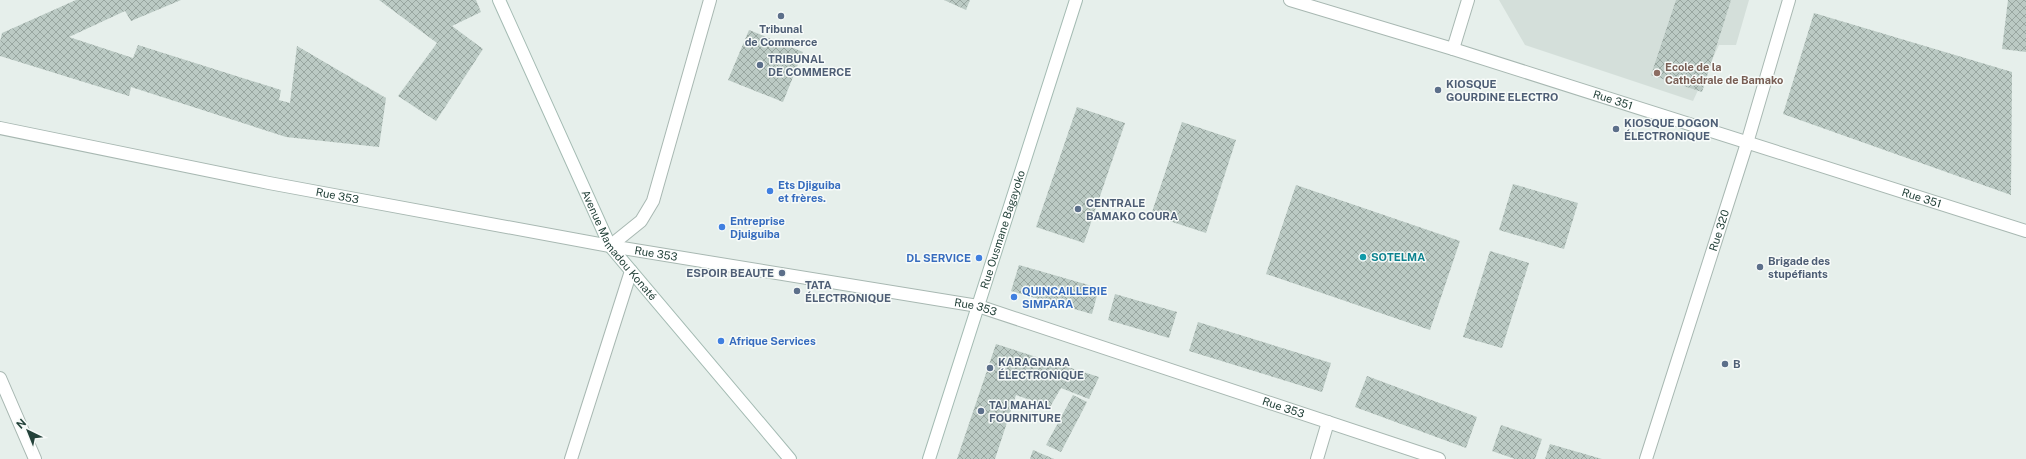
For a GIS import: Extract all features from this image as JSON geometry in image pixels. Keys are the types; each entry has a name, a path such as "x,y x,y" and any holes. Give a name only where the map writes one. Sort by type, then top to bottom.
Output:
{"street":[{"name":"Avenue Mamadou Konaté","path":"499,0 610,246 790,459"},
{"path":"610,246 640,221 653,201 710,0"},
{"name":"Rue Ousmane Bagayoko","path":"929,459 1076,0"},
{"name":"Rue 351","path":"1290,0 1453,49 2026,231"},
{"path":"1453,49 1468,0"},
{"name":"Rue 320","path":"1646,459 1747,143 1789,0"},
{"name":"Rue 353","path":"0,128 268,183 610,246 978,306 1439,459"},
{"path":"570,459 631,272"},
{"path":"0,378 35,459"},
{"path":"1317,459 1328,422"}],"shaded area":[{"name":"Ecole de la Cathédrale de Bamako","path":"1499,0 1749,0 1736,45 1719,45 1693,101 1525,45"}],"building":[{"path":"76,0 181,0 131,21 125,11 69,37 133,58 138,45 281,90 279,100 290,103 297,46 386,98 379,147 286,137 131,87 129,96 0,56 0,42 2,33"},
{"path":"379,0 476,0 481,12 452,26 483,49 436,121 398,96 437,43"},
{"path":"944,0 970,0 966,10"},
{"path":"1676,0 1731,0 1702,92 1651,75"},
{"path":"2008,0 2026,0 2026,52 2002,49"},
{"path":"1814,13 2012,72 2011,195 1783,114"},
{"path":"749,30 803,52 783,102 728,80"},
{"path":"1077,107 1125,123 1084,243 1036,227"},
{"path":"1182,122 1236,140 1206,233 1151,215"},
{"path":"1513,184 1578,203 1564,249 1499,230"},
{"name":"SOTELMA","path":"1296,185 1460,241 1430,330 1266,274"},
{"path":"1490,251 1529,263 1502,348 1463,337"},
{"path":"1019,265 1099,288 1092,314 1011,291"},
{"path":"1115,294 1177,312 1169,338 1108,320"},
{"path":"1198,322 1331,363 1322,392 1189,351"},
{"path":"996,344 1099,377 1089,399 1061,388 1050,407 1016,395 995,459 957,459"},
{"path":"1367,376 1477,417 1466,448 1355,407"},
{"path":"1073,395 1087,402 1061,452 1046,445"},
{"path":"1501,425 1542,439 1535,459 1515,459 1492,451"},
{"path":"1550,444 1602,459 1545,459"},
{"path":"1033,450 1054,459 1030,459"}],"place":[{"name":"Tribunal de Commerce","path":"781,16"},
{"name":"TRIBUNAL DE COMMERCE","path":"760,65"},
{"name":"Ecole de la Cathédrale de Bamako","path":"1657,73"},
{"name":"KIOSQUE GOURDINE ELECTRO","path":"1438,90"},
{"name":"KIOSQUE DOGON ÉLECTRONIQUE","path":"1616,129"},
{"name":"Ets Djiguiba et frères.","path":"770,191"},
{"name":"CENTRALE BAMAKO COURA","path":"1078,209"},
{"name":"Entreprise Djuiguiba","path":"722,227"},
{"name":"SOTELMA","path":"1363,257"},
{"name":"DL SERVICE","path":"979,258"},
{"name":"Brigade des stupéfiants","path":"1760,267"},
{"name":"ESPOIR BEAUTE","path":"782,273"},
{"name":"TATA ÉLECTRONIQUE","path":"797,291"},
{"name":"QUINCAILLERIE SIMPARA","path":"1014,297"},
{"name":"Afrique Services","path":"721,341"},
{"name":"B","path":"1725,364"},
{"name":"KARAGNARA ÉLECTRONIQUE","path":"990,368"},
{"name":"TAJ MAHAL FOURNITURE","path":"981,411"}]}
